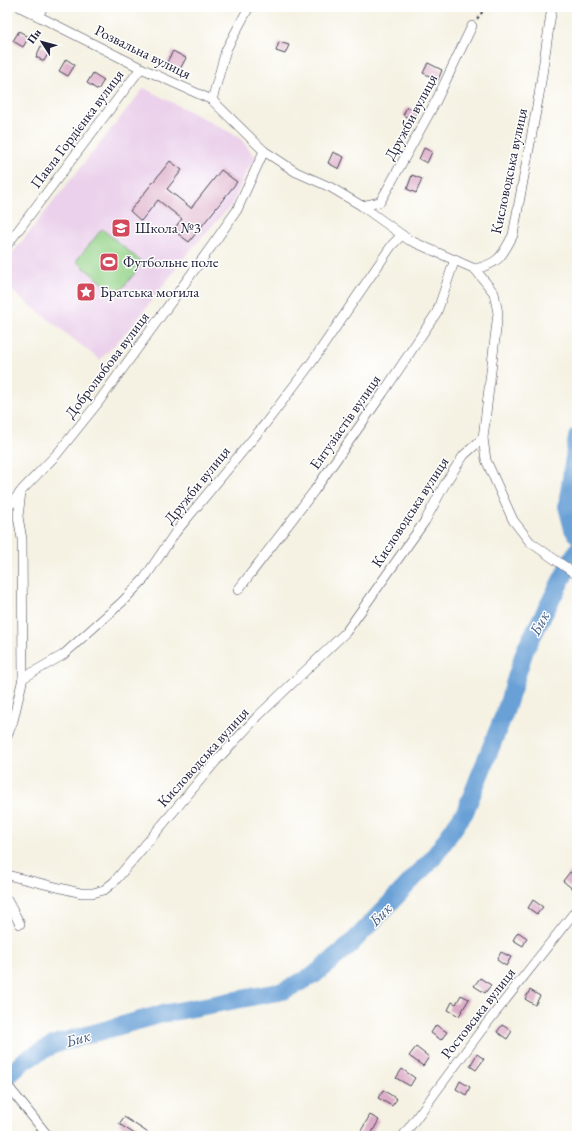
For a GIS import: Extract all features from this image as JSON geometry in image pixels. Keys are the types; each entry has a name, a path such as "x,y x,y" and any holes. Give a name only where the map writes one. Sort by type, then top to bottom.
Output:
{"street":[{"name":"Розвальна вулиця","path":"20,7 141,68 212,100"},
{"path":"38,16 43,7"},
{"path":"249,7 226,50 212,100 264,151 296,172 330,187 362,206 402,235 475,269 494,293 498,313 483,438 486,460 513,520 530,542 577,575"},
{"name":"Кисловодська вулиця","path":"475,269 490,265 502,255 513,235 539,95 552,7"},
{"name":"Дружби вулиця","path":"362,206 380,202 386,193 436,101 472,26"},
{"name":"Павла Гордієнка вулиця","path":"7,246 141,68"},
{"name":"Добролюбова вулиця","path":"7,509 22,490 57,454 97,404 211,247 237,210 264,151"},
{"name":"Дружби вулиця","path":"23,678 63,655 122,602 144,579 175,533 265,424 312,362 392,245 402,235"},
{"name":"Ентузіастів вулиця","path":"238,590 318,484 383,393 438,312 455,259"},
{"name":"Кисловодська вулиця","path":"7,875 81,893 93,893 104,890 114,882 216,760 258,716 346,632 425,521 446,482 464,455 483,438"},
{"path":"7,736 13,721 23,678 22,539 18,517 22,490"},
{"path":"7,900 20,924"},
{"name":"Ростовська вулиця","path":"403,1136 480,1032 577,909"},
{"path":"7,1085 48,1136"}],"path":[{"path":"472,26 486,7"}],"shaded area":[{"name":"Школа №3","path":"144,88 239,137 257,159 249,166 232,204 188,253 133,325 100,360 7,287 7,260"}],"green space":[{"name":"Футбольне поле","path":"102,229 143,263 117,295 76,261"}],"building":[{"path":"19,31 29,37 23,47 13,41"},
{"path":"279,42 289,45 285,54 276,51"},
{"path":"41,46 50,50 44,61 36,57"},
{"path":"173,51 186,58 180,69 167,62"},
{"path":"66,59 75,65 68,76 59,71"},
{"path":"428,63 442,70 438,80 423,73"},
{"path":"93,73 104,80 98,90 87,83"},
{"path":"407,107 417,112 413,120 403,115"},
{"path":"424,148 432,152 427,163 419,159"},
{"path":"333,152 344,157 339,169 328,163"},
{"path":"170,161 182,170 167,189 191,208 221,170 237,182 189,242 173,230 182,219 158,200 141,221 130,211"},
{"path":"412,175 422,179 416,193 407,189"},
{"path":"570,872 577,877 577,885 574,890 563,881"},
{"path":"533,900 543,907 537,914 528,908"},
{"path":"518,932 527,938 523,946 513,940"},
{"path":"501,952 511,957 506,966 497,960"},
{"path":"480,978 491,985 485,993 474,986"},
{"path":"530,990 540,996 535,1005 525,999"},
{"path":"461,995 469,999 459,1016 448,1010 452,1002 456,1004"},
{"path":"436,1025 447,1032 441,1040 431,1033"},
{"path":"502,1025 512,1031 507,1039 497,1032"},
{"path":"416,1047 429,1057 423,1066 409,1056"},
{"path":"477,1054 484,1059 476,1070 470,1066"},
{"path":"402,1069 415,1078 410,1086 396,1078"},
{"path":"460,1081 470,1087 466,1095 456,1089"},
{"path":"383,1090 397,1099 392,1106 378,1098"},
{"path":"370,1115 379,1120 370,1136 358,1136"},
{"path":"124,1117 153,1136 138,1136 119,1124"}],"waterway":[{"name":"Бик","path":"577,437 567,506 573,529 577,535"},
{"name":"Бик","path":"7,1077 25,1060 55,1044 162,1014 283,991 314,975 349,946 433,858 465,812 505,712 525,650 577,550"}],"place":[{"name":"Школа №3","path":"121,228"},
{"name":"Футбольне поле","path":"109,262"},
{"name":"Братська могила","path":"86,292"}]}
